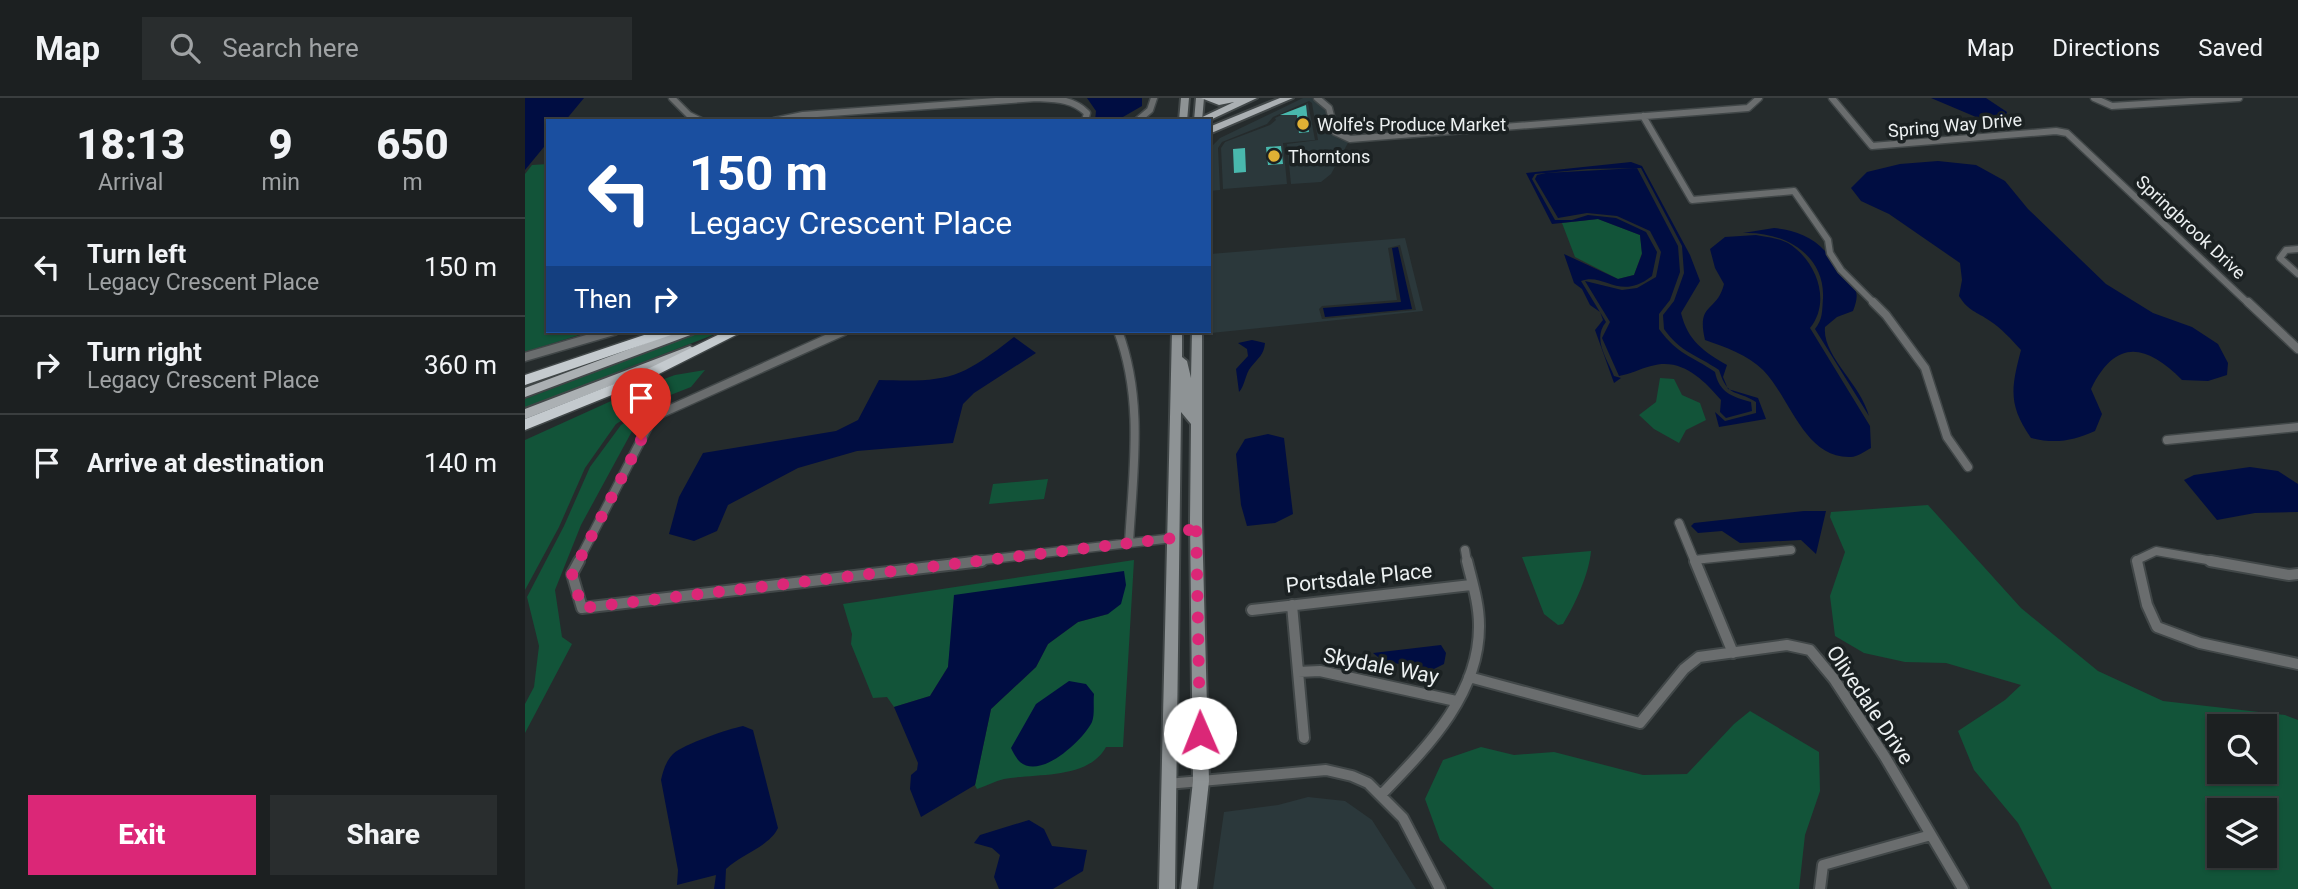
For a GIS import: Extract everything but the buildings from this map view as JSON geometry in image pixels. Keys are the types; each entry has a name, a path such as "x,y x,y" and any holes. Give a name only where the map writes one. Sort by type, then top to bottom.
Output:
{"highway":[{"path":"525,380 663,333"},
{"path":"525,425 645,376 732,333"}],"main road":[{"path":"1183,119 1185,98"},
{"path":"1200,98 1198,118 1252,98"},
{"path":"1206,98 1223,102 1238,98"},
{"path":"1211,124 1270,98"},
{"path":"1211,130 1288,98"},
{"path":"525,393 684,333"},
{"path":"525,414 731,333"},
{"path":"1179,333 1185,409 1196,422"},
{"path":"1167,889 1167,784 1179,333"},
{"path":"1189,889 1201,781 1196,521 1197,333"},
{"path":"1173,538 1189,530 1196,521"}],"street":[{"path":"672,98 697,119"},
{"path":"784,119 803,115 1037,98 1071,101 1087,113 1086,119"},
{"path":"1139,119 1150,110 1154,98"},
{"path":"1317,98 1329,108 1335,132 1350,139 1748,108 1759,98"},
{"name":"Spring Way Drive","path":"1832,98 1872,146 2061,131"},
{"path":"2094,98 2112,106 2239,98"},
{"path":"1643,116 1692,200 1794,191 1828,240 1830,253 1841,270 1886,315 1925,368 1947,437 1968,467"},
{"name":"Springbrook Drive","path":"2061,131 2071,136 2298,349"},
{"path":"2298,249 2286,250 2280,258 2298,274"},
{"path":"525,357 607,333"},
{"path":"839,333 653,417 572,574 582,608 1173,538"},
{"path":"1119,333 1125,346 1135,399 1129,543"},
{"path":"2167,440 2298,427"},
{"path":"1679,523 1733,653"},
{"path":"1381,795 1431,742 1476,665 1479,625 1465,550"},
{"path":"1694,560 1791,550"},
{"path":"2298,573 2289,575 2156,551 2137,560 2152,621 2159,630 2216,647 2298,664"},
{"name":"Portsdale Place","path":"1251,610 1471,584"},
{"path":"1292,605 1304,738"},
{"name":"Olivedale Drive","path":"1469,677 1640,723 1699,657 1787,645 1810,650 1842,690 1963,889"},
{"name":"Skydale Way","path":"1298,672 1320,671 1456,701"},
{"path":"1167,784 1326,770 1368,783 1402,818 1440,889"},
{"path":"1820,889 1823,865 1931,835"}],"shaded area":[{"path":"525,98 584,98 567,119 546,119 546,144 525,170"},
{"path":"1087,98 1142,98 1142,106 1119,119 1095,119 1096,111"},
{"path":"1303,98 1312,98 1322,104 1326,111 1331,133 1339,139 1349,141 1331,174 1321,182 1291,184 1287,144 1318,140 1312,103 1309,101 1273,117 1267,124 1222,142 1218,148 1220,190 1211,191 1211,147 1220,138"},
{"path":"1931,98 1986,98 2007,112 1995,120 1983,120"},
{"path":"1308,103 1315,140 1283,143 1287,184 1223,189 1221,148 1225,142 1270,125 1275,118"},
{"path":"1938,161 1976,165 2005,181 2028,209 2106,284 2153,313 2192,327 2218,344 2228,363 2227,375 2208,381 2182,380 2156,359 2132,352 2121,354 2101,372 2091,389 2102,414 2095,431 2064,440 2031,438 2015,406 2015,375 2021,350 1999,327 1970,308 1959,296 1962,280 1960,263 1889,214 1861,201 1851,188 1867,172 1900,164"},
{"path":"1631,162 1642,166 1690,255 1700,281 1681,313 1684,323 1698,344 1727,365 1723,377 1727,387 1719,370 1683,348 1664,329 1663,315 1674,301 1684,273 1682,246 1641,168 1535,174 1532,179 1555,220 1572,220 1588,215 1616,218 1646,232 1657,252 1652,276 1640,283 1621,287 1598,280 1581,281 1600,312 1590,305 1582,289 1574,283 1564,254 1618,279 1634,275 1642,254 1640,235 1598,219 1552,224 1526,173"},
{"path":"1637,168 1678,246 1680,272 1670,300 1659,314 1659,329 1679,350 1715,372 1727,393 1751,402 1752,411 1726,418 1720,412 1721,400 1699,378 1682,367 1662,364 1619,376 1602,338 1610,322 1585,281 1622,290 1637,288 1656,277 1661,252 1650,231 1617,216 1587,213 1558,218 1535,179 1537,175 1546,173"},
{"path":"1774,228 1795,232 1814,241 1856,291 1853,311 1837,317 1825,327 1826,338 1829,349 1865,404 1869,416 1815,329 1822,315 1823,298 1822,282 1817,269 1799,248 1786,241 1758,233 1743,233"},
{"path":"1756,235 1788,243 1798,250 1813,270 1818,282 1820,306 1810,328 1870,426 1871,448 1858,455 1835,455 1821,448 1799,424 1763,370 1743,356 1705,340 1705,313 1717,300 1724,284 1715,268 1710,249 1725,237"},
{"path":"1405,238 1423,311 1211,333 1211,254","holes":["1400,245 1416,310 1322,319 1319,309 1322,306 1397,300 1388,248"]},
{"path":"1398,247 1412,309 1325,317 1323,308 1401,302 1392,248"},
{"path":"1600,312 1606,322 1600,335 1602,349 1614,376 1621,378 1614,383 1595,330 1603,320"},
{"path":"1014,337 1036,353 974,393 963,404 953,443 857,451 798,468 728,505 717,531 694,541 669,534 679,497 703,453 836,431 858,420 879,380 938,379 952,375 979,362"},
{"path":"1252,340 1265,343 1239,392 1236,369 1248,356 1247,349 1238,343"},
{"path":"1730,390 1758,398 1766,419 1719,427 1715,412 1725,421 1756,413 1756,402"},
{"path":"1268,434 1284,438 1293,514 1275,523 1247,526 1241,505 1236,454 1245,439"},
{"path":"2250,467 2278,471 2298,484 2298,512 2255,513 2217,520 2184,480 2194,475"},
{"path":"1826,511 1816,554 1801,540 1740,543 1722,531 1698,533 1691,526 1694,523"},
{"path":"1124,571 1126,585 1121,604 1108,614 1078,622 1048,644 1036,667 991,709 975,785 921,817 910,789 911,775 917,770 918,763 894,707 930,696 948,667 954,595"},
{"path":"1441,645 1446,653 1444,664 1432,670 1383,661 1373,653"},
{"path":"1069,681 1086,684 1094,694 1092,722 1071,747 1050,762 1029,766 1020,762 1011,748 1036,704"},
{"path":"743,726 753,730 778,828 762,845 726,869 725,889 714,889 716,875 677,885 678,870 661,780 665,766 673,754 686,746"},
{"path":"1308,797 1345,801 1372,820 1416,889 1213,889 1224,812 1278,805"},
{"path":"1029,820 1044,829 1052,846 1087,850 1083,871 1053,889 999,889 994,877 1000,855 992,848 974,843 980,835"}],"green space":[{"path":"546,164 546,333 586,333 525,352 525,174 532,165"},
{"path":"1598,219 1640,235 1642,253 1634,275 1618,279 1575,257 1562,223"},
{"path":"698,333 718,333 525,408 525,399"},
{"path":"705,370 691,387 650,403 616,424 585,468 559,527 525,590 525,440 642,387 675,375"},
{"path":"1660,378 1674,379 1682,395 1700,403 1706,420 1686,430 1679,443 1654,429 1639,415 1656,402"},
{"path":"643,411 581,525 555,590 562,637 572,644 525,733 525,704 534,687 539,646 527,597 564,526 590,467 621,425"},
{"path":"1048,479 1044,499 989,504 993,484"},
{"path":"1928,505 2021,608 2098,671 2163,701 2276,714 2207,714 2207,784 2277,784 2277,714 2298,720 2298,889 2052,889 2018,823 1974,770 1958,731 2005,700 2021,685 1946,663 1905,662 1864,653 1835,636 1830,596 1845,552 1830,517 1831,512"},
{"path":"1591,551 1577,599 1563,624 1558,625 1544,614 1522,557"},
{"path":"1134,560 1123,747 1106,747 1098,758 1074,770 1004,779 977,789 975,785 991,709 1036,667 1048,644 1078,622 1108,614 951,642 948,667 930,696 894,707 887,697 873,698 851,644 852,634 843,604"},
{"path":"1750,711 1819,752 1820,791 1805,835 1799,889 1494,889 1440,840 1425,799 1443,760 1481,747 1514,755 1554,752 1643,775 1687,774 1734,724"}],"place":[{"name":"Wolfe's Produce Market","path":"1303,124"},
{"name":"Thorntons","path":"1274,156"}],"route":[{"path":"641,440 572,574 582,608 1173,538 1189,530 1196,521 1200,733"}]}
